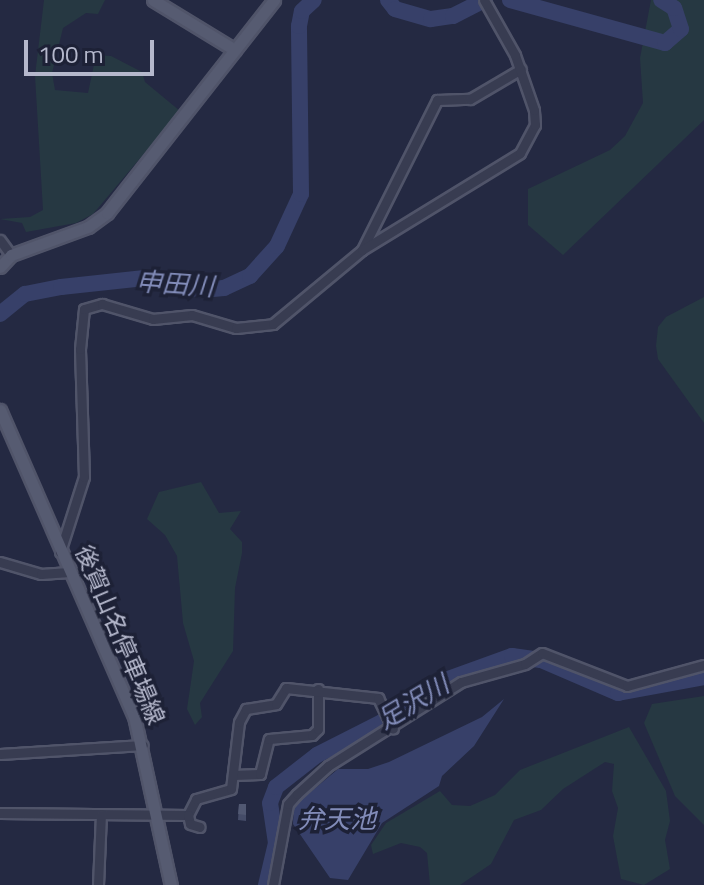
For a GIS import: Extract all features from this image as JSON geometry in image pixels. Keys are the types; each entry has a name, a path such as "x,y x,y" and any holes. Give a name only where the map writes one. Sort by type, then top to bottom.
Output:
{"main road":[{"path":"153,0 235,50"},
{"path":"0,267 11,255 88,227 107,213 274,0"},
{"name":"後賀山名停車場線","path":"0,410 143,745 171,885"}],"street":[{"path":"60,553 84,477 80,349 84,309 102,304 153,319 192,315 236,328 273,324 362,250 520,153 535,125 521,69 487,3"},
{"path":"362,250 437,100 470,99 521,69"},
{"path":"0,240 11,255"},
{"path":"0,562 41,574 69,572"},
{"path":"273,885 288,804 328,766 393,729 461,682 525,664 542,653 571,660 618,685 704,665"},
{"path":"200,827 190,824 188,815 196,799 227,794 233,775 232,748 246,709 276,704 286,688 318,689 378,698 393,729"},
{"path":"233,775 260,774 269,739 312,735 318,729 318,689"},
{"path":"0,754 143,745"},
{"path":"0,813 188,815"},
{"path":"98,885 101,814"}],"shaded area":[{"path":"44,0 105,0 98,14 86,13 63,28 52,73 55,90 88,93 96,55 111,56 142,72 145,82 180,111 93,214 76,223 26,232 22,223 0,219 30,217 43,210 35,76"},
{"path":"651,0 704,0 704,120 563,255 528,225 528,189 610,150 625,136 643,103 640,58"},
{"path":"704,297 704,423 658,359 656,346 658,327 666,317"},
{"path":"201,482 219,513 241,511 230,529 242,542 242,553 235,588 233,651 200,703 202,717 195,725 187,709 194,661 183,623 177,556 165,535 147,519 159,492"},
{"path":"704,696 704,825 675,796 644,723 652,704"},
{"path":"629,727 666,791 670,821 665,840 670,869 644,885 621,879 613,836 618,808 612,791 614,764 605,762 563,789 541,810 514,820 491,864 460,885 430,885 427,853 420,847 401,843 373,854 371,845 386,823 440,791 452,805 470,806 495,795 520,770"}],"water":[{"name":"弁天池","path":"504,699 474,746 442,776 439,786 382,823 348,880 330,878 293,824 294,806 338,769 368,769 389,762 482,717"}],"building":[{"path":"239,804 246,804 246,815 238,814"}],"waterway":[{"name":"申田川","path":"0,314 25,294 61,287 145,278 202,290 224,288 250,276 277,246 301,194 299,26 302,11 314,0"},
{"name":"申田川","path":"388,0 395,9 431,19 453,16 485,0"},
{"name":"申田川","path":"510,0 665,43 681,29 674,8 661,0"},
{"name":"足沢川","path":"266,885 276,843 270,803 276,787 317,755 382,722 437,683 512,656 541,660 618,693 704,677"}]}
